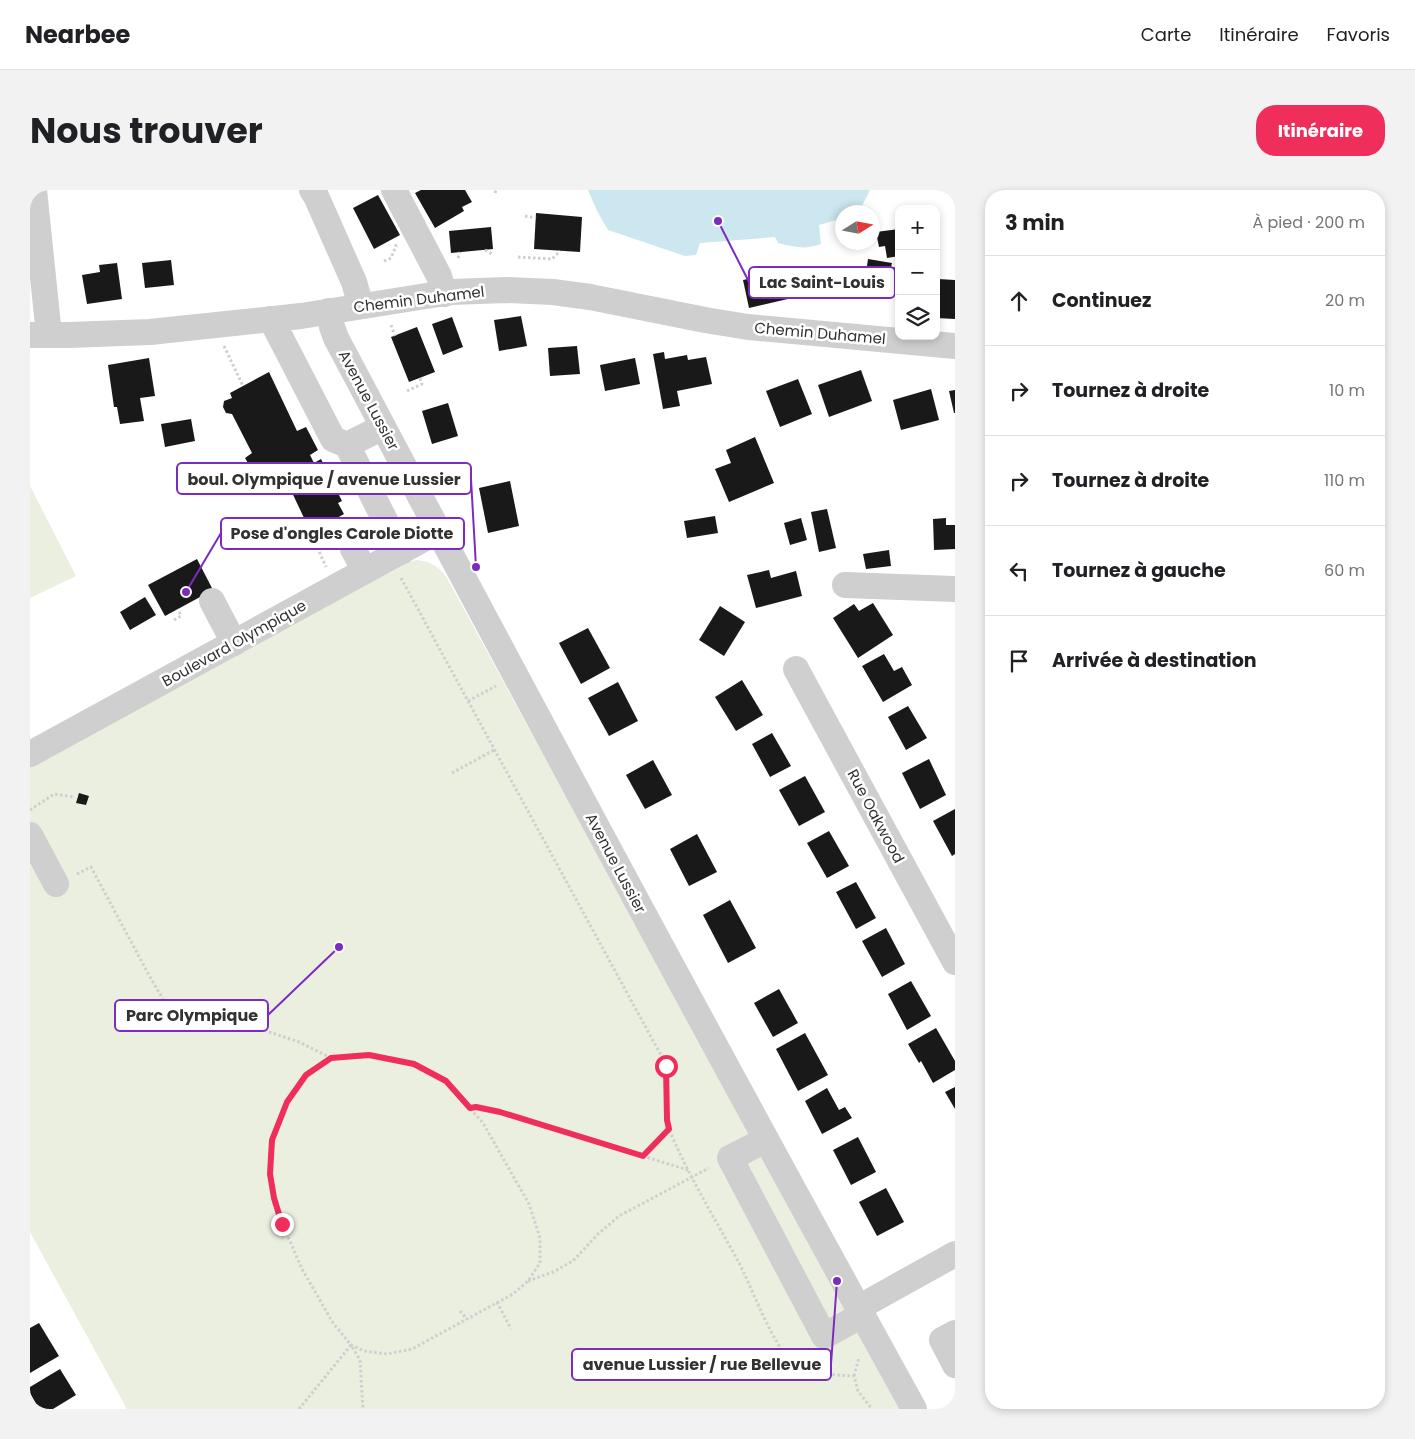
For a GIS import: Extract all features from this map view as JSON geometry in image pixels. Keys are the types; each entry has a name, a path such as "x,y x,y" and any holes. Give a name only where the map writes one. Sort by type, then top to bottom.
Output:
{"street":[{"path":"34,190 40,335"},
{"path":"312,190 354,282 361,306"},
{"path":"394,190 439,276 444,294"},
{"name":"Chemin Duhamel","path":"40,335 142,332 271,320 444,294 487,290 554,292 748,327 955,346"},
{"name":"Avenue Lussier","path":"329,311 336,338 438,531 766,1140 914,1409"},
{"path":"271,320 333,439 347,445 400,564"},
{"path":"347,445 383,427"},
{"name":"Boulevard Olympique","path":"30,754 234,643 359,560 400,564 438,531"},
{"path":"846,585 955,589"},
{"path":"212,601 234,643"},
{"name":"Rue Oakwood","path":"796,669 955,962"},
{"path":"30,835 66,879"},
{"path":"766,1140 730,1158 824,1336 860,1311 955,1254"},
{"path":"955,1332 942,1340 955,1365"}],"path":[{"path":"525,216 536,218"},
{"path":"384,261 391,258 396,246 392,239"},
{"path":"485,250 492,254"},
{"path":"518,257 552,259 560,251"},
{"path":"458,258 460,252"},
{"path":"234,367 243,386"},
{"path":"407,391 422,384 420,378"},
{"path":"305,520 322,559"},
{"path":"400,564 494,750 662,1057 666,1071 667,1120 669,1129 688,1170 738,1261 778,1344 790,1360 802,1368 833,1376 854,1376"},
{"path":"174,620 181,616 178,609"},
{"path":"468,701 503,683"},
{"path":"452,773 494,750"},
{"path":"30,810 54,794 74,797"},
{"path":"66,879 91,867 150,978 175,1020 263,1030 299,1042 331,1058"},
{"path":"146,980 150,978"},
{"path":"363,1409 360,1360 333,1322 302,1269 282,1224 274,1198 270,1174 272,1140 287,1102 306,1075 331,1058 369,1055 414,1064 446,1081 483,1123 529,1204 540,1238 540,1263 528,1282"},
{"path":"470,1108 476,1107 500,1112 688,1170"},
{"path":"643,1156 669,1129"},
{"path":"351,1345 364,1352 386,1354 412,1349 513,1294 528,1282 574,1261 598,1234 619,1216 705,1171"},
{"path":"497,1302 511,1329"},
{"path":"460,1311 467,1319"},
{"path":"299,1409 351,1345"},
{"path":"859,1357 854,1376 858,1391 872,1409"}],"shaded area":[{"path":"30,486 76,576 30,598"},
{"path":"418,560 435,566 447,578 899,1409 127,1409 30,1232 30,767 406,562"}],"water":[{"path":"588,190 870,190 862,205 835,205 835,220 819,225 821,244 810,247 794,247 778,243 775,237 700,243 696,255 685,256 608,230"}],"building":[{"path":"421,190 465,190 472,202 462,207 464,211 435,228 415,193"},
{"path":"378,195 400,235 374,249 353,208"},
{"path":"536,213 582,217 580,252 534,249"},
{"path":"491,227 493,249 451,253 449,231"},
{"path":"895,230 895,257 887,258 885,246 880,247 880,231"},
{"path":"868,259 892,263 891,267 895,268 895,289 888,288 887,298 863,294"},
{"path":"171,260 174,285 145,288 142,263"},
{"path":"117,263 122,299 87,304 82,275 100,272 99,265"},
{"path":"799,268 805,295 749,308 743,280"},
{"path":"940,279 955,280 955,319 940,318"},
{"path":"521,316 527,346 499,351 494,320"},
{"path":"452,317 463,347 443,355 432,324"},
{"path":"417,327 435,372 409,382 391,337"},
{"path":"577,346 580,374 550,376 548,348"},
{"path":"664,352 665,359 687,355 688,360 706,357 712,384 677,391 680,406 663,409 653,354"},
{"path":"149,358 155,396 140,398 144,421 120,424 117,407 114,407 108,365"},
{"path":"635,358 640,384 605,391 600,365"},
{"path":"861,370 872,401 829,417 818,385"},
{"path":"269,372 297,431 306,427 318,450 310,455 314,463 321,459 342,501 338,503 344,514 316,530 309,518 305,520 287,482 271,490 265,478 259,482 245,458 252,453 232,414 226,413 223,407 224,401 232,398 230,393"},
{"path":"798,379 812,414 780,427 766,391"},
{"path":"931,389 939,420 901,430 893,400"},
{"path":"955,390 955,413 954,413 949,391"},
{"path":"448,403 458,436 432,444 422,411"},
{"path":"191,419 195,441 165,447 161,424"},
{"path":"755,437 774,483 729,502 715,469 731,463 726,450"},
{"path":"510,481 519,526 488,533 479,488"},
{"path":"827,509 836,548 819,552 811,512"},
{"path":"715,516 718,533 687,538 684,521"},
{"path":"801,518 807,540 790,545 784,523"},
{"path":"946,518 946,525 955,525 955,549 934,550 933,519"},
{"path":"889,550 891,566 866,569 863,554"},
{"path":"197,559 213,590 165,616 148,585"},
{"path":"769,570 771,578 796,571 802,596 756,608 747,575"},
{"path":"145,597 156,615 130,630 120,612"},
{"path":"873,603 893,635 858,658 833,618 854,604 859,611"},
{"path":"720,606 745,622 724,656 699,640"},
{"path":"588,628 610,668 581,684 559,643"},
{"path":"884,654 894,671 902,667 912,685 883,702 862,666"},
{"path":"742,680 763,715 736,731 715,697"},
{"path":"618,682 638,721 609,736 588,698"},
{"path":"908,706 927,738 906,750 888,717"},
{"path":"772,733 791,766 770,777 752,744"},
{"path":"929,759 946,795 920,809 902,773"},
{"path":"653,760 672,795 645,809 626,775"},
{"path":"805,776 825,812 799,826 779,790"},
{"path":"79,793 89,796 86,805 76,803"},
{"path":"955,809 955,854 952,856 933,821"},
{"path":"829,831 849,866 827,878 807,843"},
{"path":"697,834 717,872 689,886 670,849"},
{"path":"856,882 876,918 856,929 836,892"},
{"path":"730,900 756,948 728,963 703,915"},
{"path":"886,928 905,964 882,977 862,941"},
{"path":"911,981 931,1016 907,1030 888,994"},
{"path":"779,989 798,1023 773,1037 754,1003"},
{"path":"936,1028 955,1061 955,1070 933,1083 921,1061 919,1063 908,1044"},
{"path":"805,1033 828,1075 798,1091 776,1049"},
{"path":"955,1087 955,1109 945,1092"},
{"path":"827,1088 839,1110 845,1107 852,1118 822,1134 805,1101"},
{"path":"858,1137 876,1172 851,1185 833,1150"},
{"path":"886,1188 904,1222 877,1236 859,1202"},
{"path":"39,1323 59,1356 30,1373 30,1328"},
{"path":"60,1369 76,1395 53,1409 39,1409 30,1393 30,1387"}],"place":[{"name":"Lac Saint-Louis","path":"718,221"},
{"name":"boul. Olympique / avenue Lussier","path":"476,567"},
{"name":"Pose d'ongles Carole Diotte","path":"186,592"},
{"name":"Parc Olympique","path":"339,947"},
{"name":"avenue Lussier / rue Bellevue","path":"837,1281"}],"route":[{"path":"282,1224 274,1198 270,1174 272,1140 287,1102 306,1075 331,1058 369,1055 414,1064 446,1081 470,1108 476,1107 500,1112 643,1156 669,1129 667,1120 666,1066"}]}
